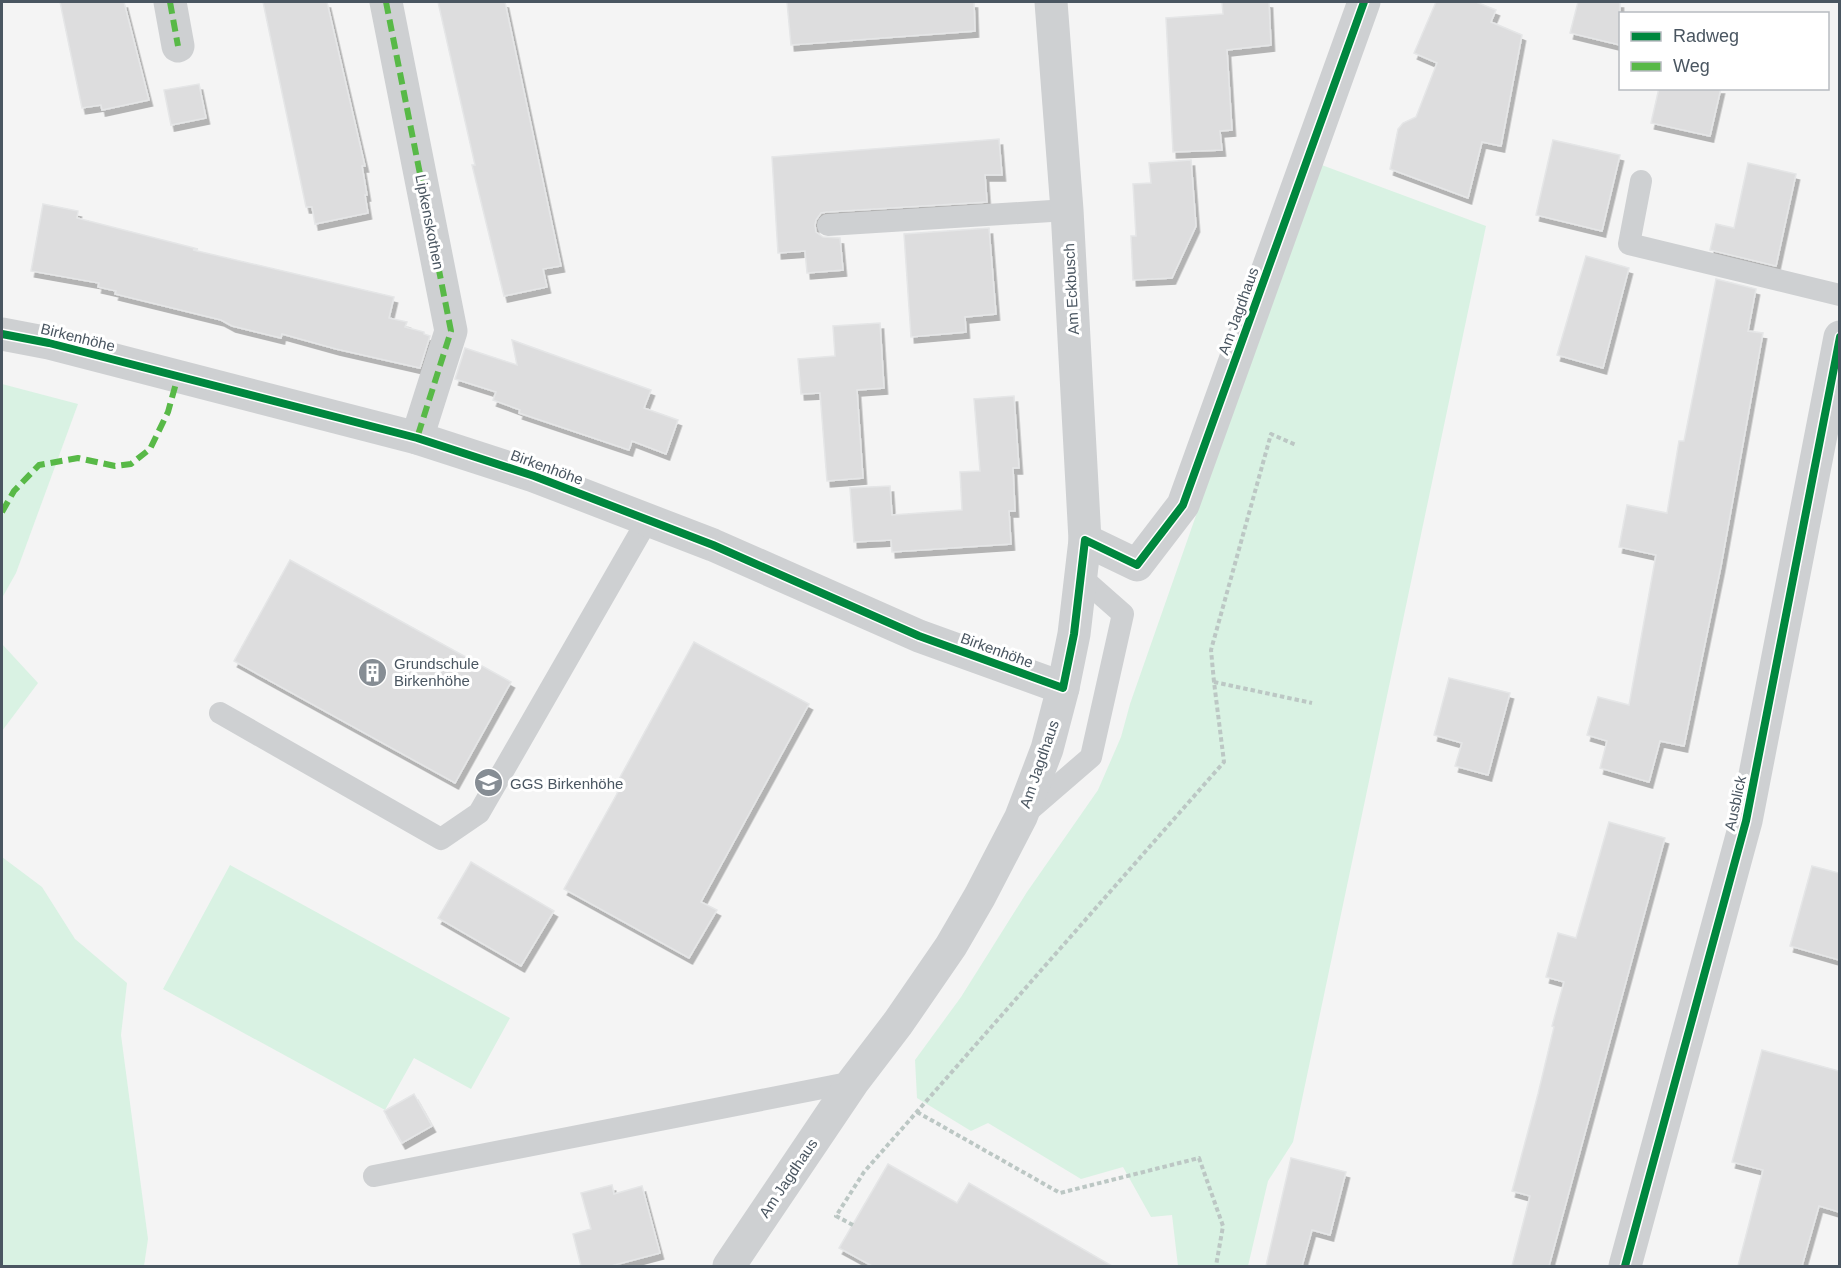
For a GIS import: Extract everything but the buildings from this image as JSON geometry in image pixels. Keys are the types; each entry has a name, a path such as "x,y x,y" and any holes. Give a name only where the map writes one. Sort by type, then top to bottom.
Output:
{"street":[{"path":"170,2 178,46"},
{"name":"Lipkenskothen","path":"386,2 452,331 417,438"},
{"name":"Am Eckbusch","path":"1051,2 1067,210 1085,540 1081,577"},
{"name":"Am Jagdhaus","path":"1085,540 1137,565 1183,505 1364,2"},
{"name":"Birkenhöhe","path":"2,334 49,343 417,438 534,476 723,549 919,636 1063,688"},
{"name":"Ausblick","path":"1625,1266 1746,821 1839,337"},
{"name":"Am Jagdhaus","path":"729,1266 853,1082 898,1023 951,946 980,896 1021,816 1047,749 1063,688 1081,577"}],"lane":[{"path":"1641,180 1629,244 1839,295"},
{"path":"828,225 1067,210"},
{"path":"220,714 441,839 479,813 648,519"},
{"name":"Am Jagdhaus","path":"1021,816 1091,757 1123,614 1081,577"},
{"path":"374,1176 853,1082"}],"path":[{"path":"853,1226 836,1216 864,1172 1224,762 1211,650 1271,434 1296,444"},
{"path":"1214,682 1312,703"},
{"path":"917,1112 1060,1193 1199,1158 1222,1226 1216,1266"}],"green space":[{"path":"1319,164 1486,226 1293,1142 1268,1181 1248,1266 1178,1266 1172,1215 1151,1217 1123,1167 1081,1179 988,1123 971,1131 917,1098 915,1060 961,997 1027,892 1098,790 1121,737 1130,704"},
{"path":"2,384 78,404 16,573 2,598"},
{"path":"2,644 38,683 2,731"},
{"path":"2,857 42,887 75,939 127,983 121,1035 148,1239 144,1266 2,1266"},
{"path":"230,865 510,1018 471,1089 414,1058 385,1110 163,989"}],"marked path":[{"path":"170,2 178,46"},
{"path":"386,2 451,331 417,438"},
{"path":"2,512 14,491 39,465 78,458 115,466 131,464 150,449 168,412 178,376"}],"cycle path":[{"path":"2,334 49,343 417,438 534,476 713,545 919,636 1063,688 1074,634 1085,540 1137,565 1183,505 1364,2"},
{"path":"1625,1266 1746,821 1840,337"}],"place":[{"name":"Grundschule Birkenhöhe","path":"373,672"},
{"name":"GGS Birkenhöhe","path":"489,783"}]}
